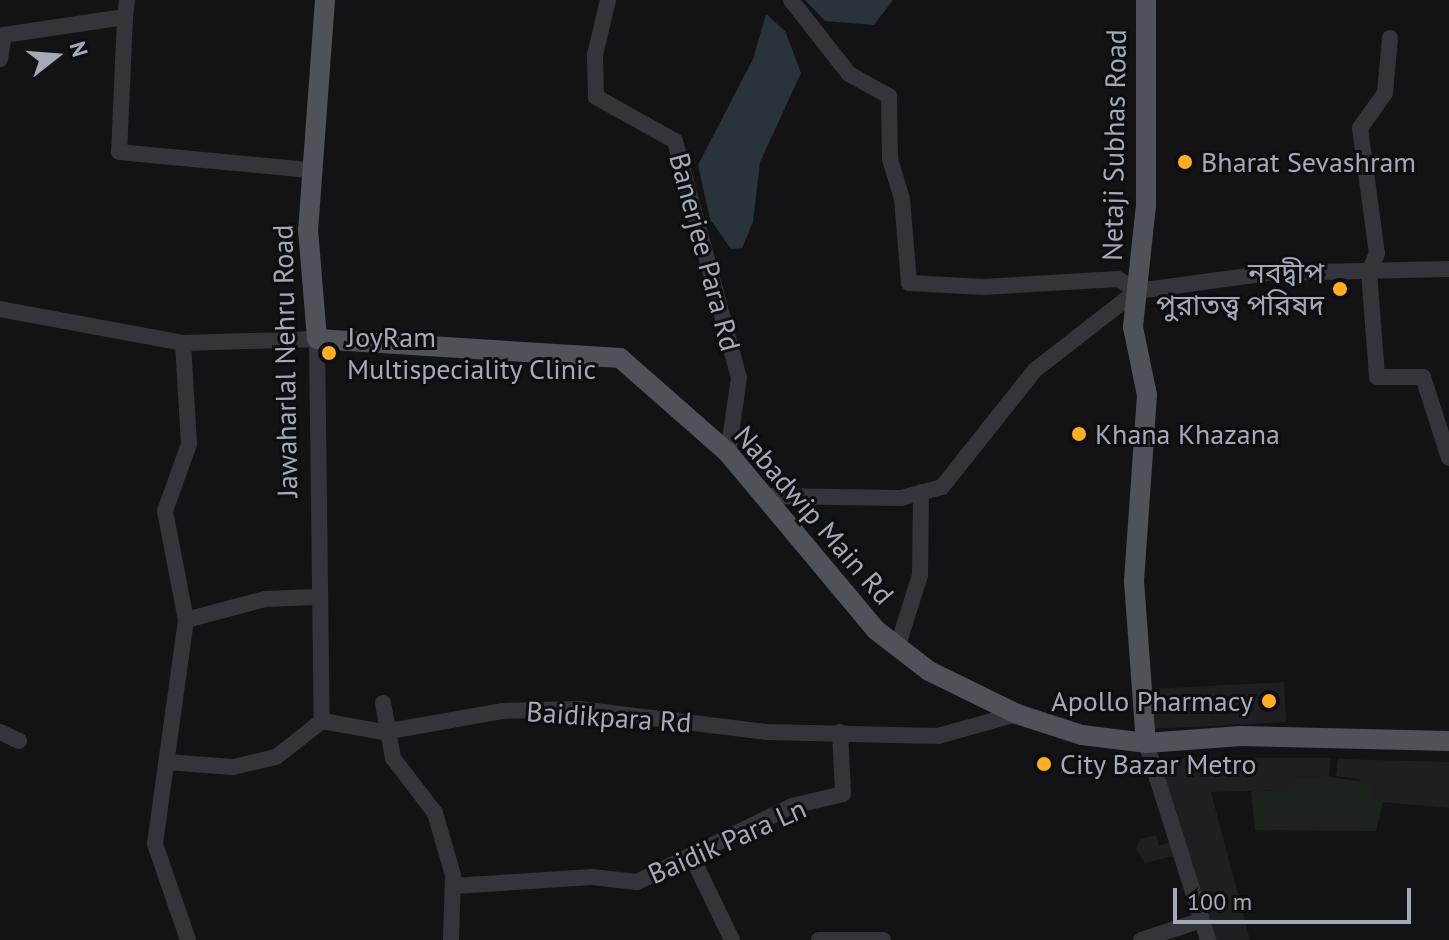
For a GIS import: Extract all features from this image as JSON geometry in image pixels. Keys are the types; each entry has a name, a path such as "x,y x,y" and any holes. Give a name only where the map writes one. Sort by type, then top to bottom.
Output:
{"main road":[{"name":"Jawaharlal Nehru Road","path":"317,339 311,170 325,0"},
{"name":"Netaji Subhas Road","path":"1146,0 1146,205 1133,291 1133,327 1147,395 1134,581 1146,743"},
{"name":"Nabadwip Main Rd","path":"317,339 620,358 728,453 766,496 813,562 897,648 1017,714 1082,735 1146,743 1241,736 1449,741"}],"street":[{"name":"Banerjee Para Rd","path":"608,0 595,55 596,97 675,141 739,378 728,453"},
{"path":"791,0 849,74 889,96 890,159 902,199 909,283 984,287 1118,279 1133,291"},
{"path":"0,59 4,35 126,8 119,152 311,170"},
{"path":"1390,38 1385,93 1360,128 1377,377 1423,377 1449,458"},
{"path":"766,496 921,492 942,487 1035,370 1133,291 1271,273 1371,267 1449,269"},
{"name":"Nabadwip Main Rd","path":"0,309 183,343 317,339"},
{"name":"Jawaharlal Nehru Road","path":"317,339 316,597 322,721"},
{"path":"183,343 189,444 165,511 186,620 155,844 188,940"},
{"path":"897,648 920,575 921,492"},
{"path":"186,620 265,599 316,597"},
{"path":"383,703 384,732 393,758 435,813 454,886 451,940"},
{"name":"Baidikpara Rd","path":"322,721 384,732 503,711 579,709 766,732 938,736 1017,714"},
{"path":"166,762 233,767 276,757 322,721"},
{"path":"0,732 19,741"},
{"name":"Baidik Para Ln","path":"454,886 592,877 637,882 792,806 843,794 840,732"},
{"path":"1146,743 1208,940"},
{"path":"691,855 732,940"},
{"path":"1141,940 1202,920"},
{"path":"819,940 883,940"}],"shaded area":[{"path":"805,0 893,0 874,25 825,21"},
{"path":"766,14 785,31 801,73 760,162 753,222 742,248 731,249 710,219 698,165 753,59"},
{"path":"1284,682 1286,722 1154,729 1152,689"},
{"path":"1160,758 1331,758 1329,777 1291,778 1291,790 1211,792 1250,940 1211,940"},
{"path":"1338,759 1449,762 1449,808 1372,801 1359,779 1336,776"},
{"path":"1329,777 1372,783 1372,801 1383,802 1376,831 1255,830 1251,791 1290,790 1291,778"},
{"path":"1156,835 1159,846 1170,842 1174,856 1145,863 1136,849 1140,839"}],"place":[{"name":"Bharat Sevashram","path":"1185,162"},
{"name":"নবদ্বীপ পুরাতত্ত্ব পরিষদ","path":"1340,289"},
{"name":"JoyRam Multispeciality Clinic","path":"329,353"},
{"name":"Khana Khazana","path":"1079,434"},
{"name":"Apollo Pharmacy","path":"1269,701"},
{"name":"City Bazar Metro","path":"1044,764"}]}
